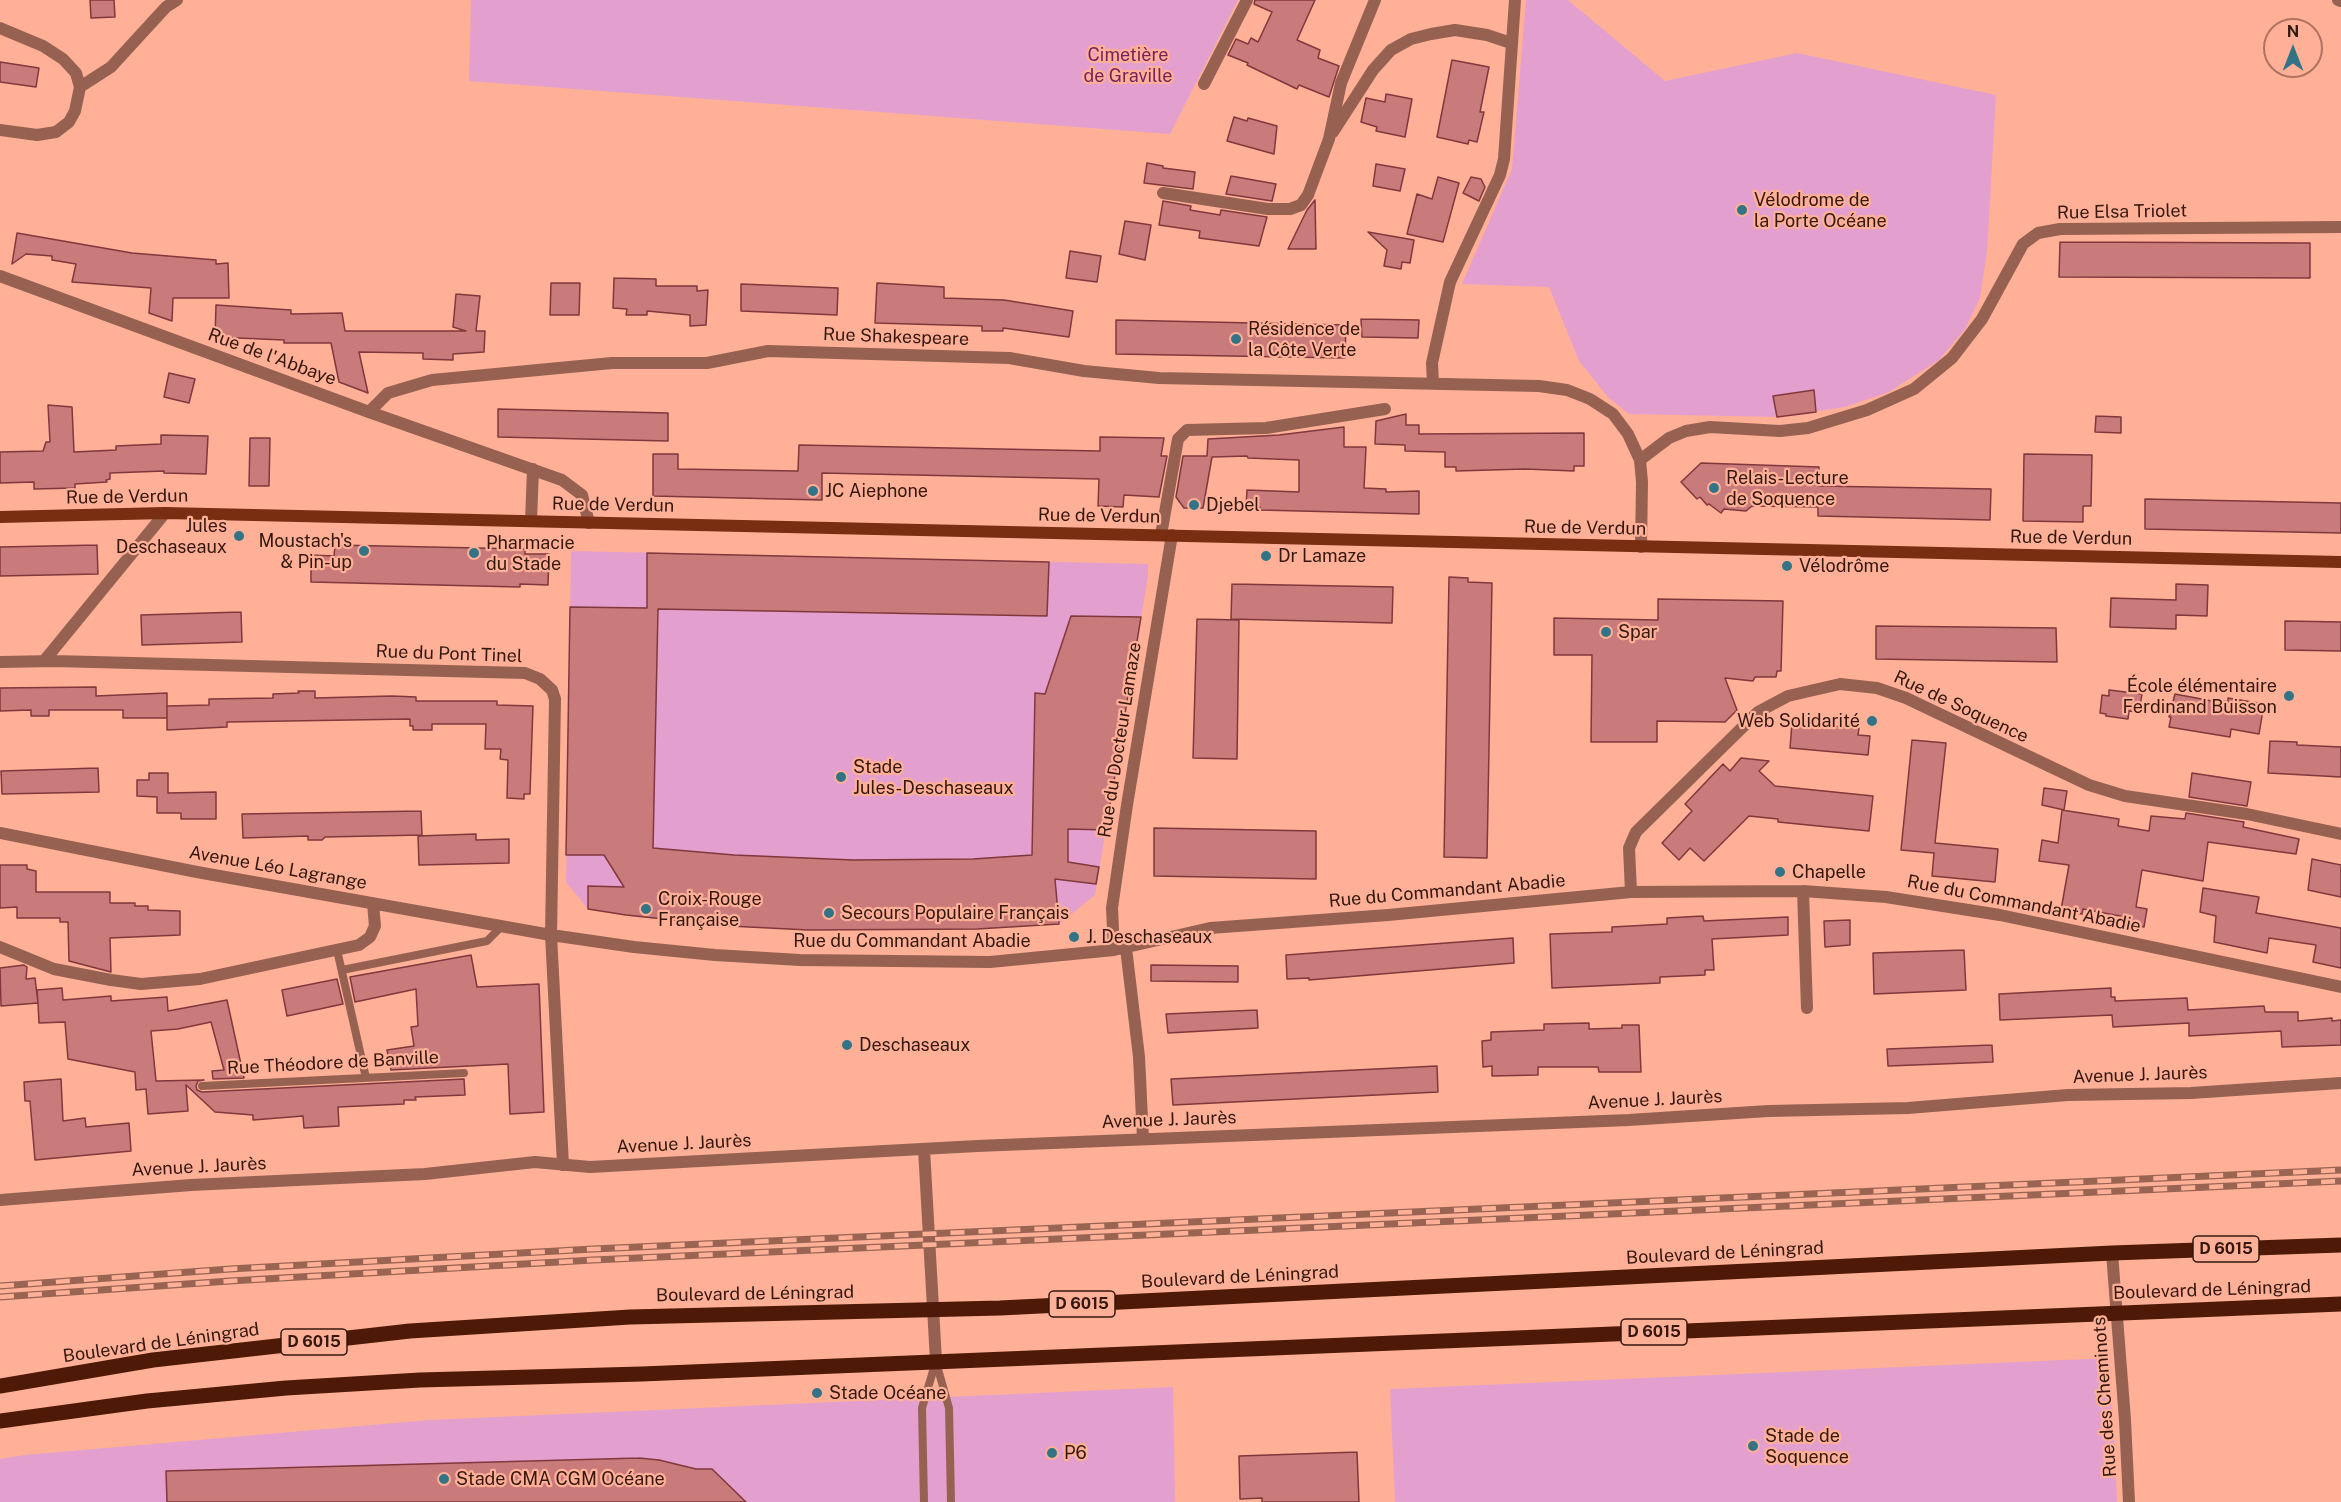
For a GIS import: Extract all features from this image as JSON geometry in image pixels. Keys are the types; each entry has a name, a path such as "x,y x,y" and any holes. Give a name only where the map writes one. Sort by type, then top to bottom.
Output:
{"main road":[{"name":"Rue de Verdun","path":"0,518 165,513 2341,562"},
{"name":"Boulevard de Léningrad","path":"0,1386 153,1360 410,1331 630,1317 934,1310 2112,1253 2341,1245"},
{"name":"Boulevard de Léningrad","path":"0,1421 147,1401 297,1387 420,1380 642,1374 2341,1304"}],"street":[{"path":"80,87 111,67 166,8 177,0"},
{"path":"1204,84 1247,0"},
{"path":"1163,193 1268,209 1290,209 1301,205 1308,195 1329,139 1341,83 1375,0"},
{"path":"1433,383 1432,363 1450,282 1500,175 1504,159 1515,0"},
{"path":"0,28 43,46 63,59 76,73 80,87 75,111 69,122 56,132 37,135 0,130"},
{"path":"1329,139 1373,70 1390,50 1411,39 1455,30 1487,35 1511,43"},
{"name":"Rue Elsa Triolet","path":"1640,460 1669,438 1686,431 1710,427 1780,431 1808,428 1867,410 1914,389 1952,358 1982,319 2023,244 2038,233 2060,229 2341,227"},
{"name":"Rue de l'Abbaye","path":"0,276 369,412 562,480 582,495 589,523"},
{"name":"Rue Shakespeare","path":"369,412 388,393 432,380 612,363 707,363 768,351 1009,358 1084,371 1159,378 1539,386 1567,390 1590,399 1612,414 1628,435 1640,460"},
{"name":"Rue du Docteur Lamaze","path":"1143,1139 1139,1057 1112,908 1178,439 1187,430 1266,428 1385,410"},
{"path":"1640,460 1641,547"},
{"path":"531,521 533,469"},
{"path":"44,661 165,513"},
{"name":"Rue du Pont Tinel","path":"0,662 44,661 525,673 540,679 552,690 555,699 551,935 563,1165"},
{"name":"Rue de Soquence","path":"1631,892 1629,848 1636,832 1758,712 1788,696 1839,684 1878,688 1906,698 2089,785 2125,796 2247,814 2341,834"},
{"name":"Avenue Léo Lagrange","path":"0,833 373,904 551,935"},
{"path":"1803,891 1807,1008"},
{"name":"Rue du Commandant Abadie","path":"551,935 634,947 800,960 990,962 1120,949 1210,928 1388,915 1631,892 1803,891 1886,897 2000,915 2341,987"},
{"path":"0,947 54,969 111,980 141,984 200,979 359,945 370,938 375,926 373,904"},
{"name":"Avenue J. Jaurès","path":"0,1200 191,1185 425,1174 535,1162 590,1167 1143,1139 1629,1120 1768,1111 1908,1108 2068,1095 2191,1093 2341,1083"},
{"path":"924,1149 936,1361"},
{"name":"Rue des Cheminots","path":"2112,1253 2118,1313 2129,1502"}],"lane":[{"path":"342,970 487,941 502,926"},
{"path":"337,950 366,1078"},
{"name":"Rue Théodore de Banville","path":"202,1086 464,1073"},
{"path":"924,1502 922,1408 936,1361"},
{"path":"936,1361 949,1408 951,1502"}],"green space":[{"name":"Cimetière de Graville","path":"471,0 1238,0 1170,134 469,81"},
{"name":"Vélodrome de la Porte Océane","path":"1526,0 1568,0 1665,81 1797,53 1996,95 1987,251 1980,298 1965,329 1939,360 1889,392 1845,407 1777,417 1629,414 1608,397 1579,361 1549,287 1462,284 1512,169"},
{"name":"Stade Jules-Deschaseaux","path":"571,551 1148,564 1148,576 1095,895 1059,924 977,929 808,930 729,926 588,909 566,882"},
{"name":"Stade de Soquence","path":"2110,1358 2117,1502 1395,1502 1390,1389"},
{"path":"1173,1387 1175,1502 0,1502 0,1459 25,1455 430,1420"}],"building":[{"path":"90,0 114,0 115,17 91,18"},
{"path":"1255,0 1315,0 1297,40 1320,50 1318,58 1339,66 1329,97 1299,85 1297,89 1228,55 1236,39 1248,44 1251,38 1258,42 1272,12 1254,4"},
{"path":"1452,60 1489,67 1480,112 1484,112 1477,142 1469,140 1468,144 1437,137"},
{"path":"0,62 39,68 36,87 0,82"},
{"path":"1386,94 1412,99 1405,137 1376,131 1377,127 1361,122 1366,98 1385,102"},
{"path":"1234,117 1247,121 1248,118 1277,126 1274,154 1227,141"},
{"path":"1147,163 1163,166 1163,168 1195,172 1193,189 1144,183"},
{"path":"1376,164 1405,169 1400,191 1373,186"},
{"path":"1231,176 1276,184 1272,201 1226,194"},
{"path":"1438,177 1459,183 1443,242 1407,234 1417,194 1432,199"},
{"path":"1471,177 1481,179 1485,187 1479,201 1463,193"},
{"path":"1315,200 1316,249 1288,249 1307,210"},
{"path":"1163,201 1191,206 1190,210 1220,215 1221,210 1267,217 1259,246 1199,238 1200,231 1159,225"},
{"path":"1125,221 1151,225 1145,260 1119,254"},
{"path":"1368,232 1414,240 1410,263 1402,262 1401,269 1384,266 1387,250"},
{"path":"17,233 132,253 216,260 216,264 228,263 229,298 173,298 172,321 149,313 151,288 72,282 76,264 52,260 52,256 26,254 12,264"},
{"path":"2060,242 2310,243 2310,278 2059,277"},
{"path":"1070,251 1101,256 1097,282 1066,278"},
{"path":"614,278 656,279 656,286 697,286 697,291 708,290 706,325 690,326 690,315 647,311 647,315 626,315 627,309 613,308"},
{"path":"551,283 580,283 579,315 550,315"},
{"path":"877,283 944,287 944,298 1004,300 1073,311 1069,337 1003,328 1003,331 982,331 982,326 875,323"},
{"path":"741,284 838,288 837,315 741,311"},
{"path":"456,294 480,296 476,331 485,331 484,352 453,354 453,360 423,359 423,353 359,352 368,393 339,382 331,343 284,343 284,340 215,337 216,305 291,310 291,314 342,313 345,331 466,331 453,327"},
{"path":"1361,319 1419,320 1418,338 1362,337"},
{"name":"Résidence de la Côte Verte","path":"1116,320 1346,325 1345,358 1116,354"},
{"path":"169,373 195,379 189,403 164,397"},
{"path":"1814,390 1816,412 1777,417 1773,396"},
{"path":"48,405 72,407 74,452 116,450 116,446 161,444 161,435 208,436 206,474 164,473 164,471 110,473 110,479 106,480 107,482 75,484 75,488 34,489 34,482 0,483 0,452 43,451 46,442 50,442"},
{"path":"498,409 668,413 668,441 498,437"},
{"path":"1406,414 1406,425 1419,425 1419,434 1584,433 1584,466 1574,466 1574,471 1525,469 1456,471 1456,467 1445,467 1445,452 1405,451 1405,445 1375,444 1376,421"},
{"path":"2096,416 2121,417 2121,433 2095,432"},
{"path":"1344,427 1344,447 1366,447 1364,488 1386,489 1386,492 1419,491 1419,514 1260,510 1260,507 1246,506 1247,490 1299,492 1299,460 1248,458 1247,456 1212,457 1203,508 1184,508 1176,497 1183,456 1207,456 1208,439 1279,435"},
{"path":"1100,437 1164,438 1161,456 1167,456 1159,497 1124,495 1123,507 1098,506 1099,479 822,473 822,500 653,496 653,454 678,454 678,469 798,471 799,445 1100,451"},
{"path":"250,438 270,438 269,486 249,486"},
{"path":"2024,454 2092,455 2091,506 2083,506 2083,522 2023,521"},
{"path":"1701,463 1819,467 1818,486 1991,489 1990,520 1818,516 1818,507 1752,506 1746,511 1724,509 1721,513 1709,504 1707,505 1700,497 1697,499 1681,482"},
{"path":"2145,499 2341,503 2341,533 2145,529"},
{"path":"97,545 98,574 0,576 0,547"},
{"path":"335,545 525,549 525,554 549,554 548,585 520,584 520,587 311,582 311,555 334,556"},
{"path":"647,553 1049,562 1047,616 658,609 653,848 734,855 853,860 973,859 1032,855 1035,693 1045,694 1071,616 1141,617 1106,830 1068,829 1068,862 1099,867 1096,884 1055,879 1059,924 977,929 808,930 729,926 588,909 588,886 624,887 604,855 566,855 570,607 647,608"},
{"path":"1449,577 1468,578 1468,582 1492,583 1487,858 1444,857"},
{"path":"1232,584 1393,587 1392,623 1231,619"},
{"path":"2176,584 2208,585 2207,616 2176,615 2176,629 2110,627 2111,598 2176,600"},
{"path":"1658,599 1783,601 1781,671 1777,671 1776,677 1755,677 1753,681 1725,678 1737,710 1725,722 1657,721 1657,742 1591,742 1592,655 1554,655 1554,618 1658,620"},
{"path":"241,612 242,642 142,645 141,615"},
{"path":"1197,619 1239,620 1237,759 1193,758"},
{"path":"2285,621 2341,622 2341,651 2285,650"},
{"path":"1876,626 2056,628 2057,662 1876,659"},
{"path":"96,687 96,696 167,693 167,718 123,718 123,710 49,710 49,716 31,716 31,710 0,711 0,688"},
{"path":"2109,690 2142,694 2139,712 2129,711 2128,719 2100,713 2102,695 2109,696"},
{"path":"298,691 315,691 315,698 392,696 416,697 416,701 497,701 497,705 533,706 530,794 524,794 524,799 507,798 508,760 500,759 501,749 485,749 486,724 432,724 432,730 413,730 413,726 410,726 410,719 227,722 227,727 167,730 167,706 209,705 209,699 273,698 273,694 299,693"},
{"path":"2175,694 2212,701 2212,699 2228,702 2228,698 2264,704 2259,734 2231,729 2230,737 2169,727"},
{"path":"1792,723 1859,728 1858,735 1870,736 1868,755 1790,748"},
{"path":"1912,740 1946,743 1935,843 1998,849 1995,882 1932,876 1934,853 1901,850"},
{"path":"2270,741 2341,747 2341,777 2268,773"},
{"path":"1741,758 1769,761 1759,771 1775,786 1873,796 1869,831 1778,822 1778,819 1749,816 1704,861 1690,848 1679,860 1662,843 1692,811 1685,804 1723,764 1730,771"},
{"path":"98,768 99,792 2,794 1,771"},
{"path":"149,773 168,773 168,793 216,792 216,819 181,819 181,813 157,813 157,797 137,796 137,780 149,780"},
{"path":"2192,773 2251,782 2247,806 2189,797"},
{"path":"2044,788 2067,791 2064,810 2042,805"},
{"path":"2062,810 2119,819 2118,826 2149,831 2151,816 2185,819 2186,813 2244,822 2243,827 2299,839 2296,854 2208,842 2203,881 2142,870 2136,907 2147,909 2144,927 2124,923 2125,917 2083,909 2082,914 2061,910 2069,865 2039,861 2042,840 2058,843"},
{"path":"421,811 422,835 325,837 322,840 308,840 308,836 243,838 242,814"},
{"path":"1154,828 1316,831 1316,879 1154,876"},
{"path":"476,834 476,840 509,839 509,863 419,865 418,836"},
{"path":"2312,859 2341,865 2341,897 2308,890"},
{"path":"0,865 27,865 27,869 36,871 36,892 110,892 110,903 135,903 135,906 148,906 148,910 180,911 180,935 110,938 111,972 69,961 68,922 60,922 60,918 17,918 17,907 0,908"},
{"path":"2203,888 2259,897 2256,913 2341,928 2341,968 2313,962 2316,945 2269,938 2267,953 2214,942 2216,916 2200,912"},
{"path":"1703,916 1704,921 1788,917 1788,935 1712,939 1714,970 1705,970 1705,975 1660,977 1660,983 1552,988 1550,934 1612,932 1612,927 1667,924 1667,918"},
{"path":"1850,920 1850,945 1825,947 1824,921"},
{"path":"1513,938 1514,963 1309,980 1309,978 1287,979 1286,955"},
{"path":"1964,950 1966,990 1874,994 1873,953"},
{"path":"471,955 477,987 539,984 544,1112 510,1114 508,1064 391,1070 387,1050 414,1046 411,1027 418,1026 416,989 355,1002 350,977"},
{"path":"24,965 27,967 26,979 35,978 38,1003 1,1006 0,968"},
{"path":"1151,965 1238,966 1238,982 1151,981"},
{"path":"337,979 343,1004 287,1016 282,990"},
{"path":"62,988 63,1000 111,996 111,1001 167,997 168,1011 227,1000 244,1078 213,1079 212,1071 224,1070 211,1022 178,1029 151,1031 156,1081 204,1080 198,1081 196,1086 197,1090 202,1092 464,1079 465,1095 415,1097 416,1100 404,1100 404,1104 338,1107 339,1126 304,1128 303,1116 253,1120 253,1115 215,1112 186,1085 188,1111 148,1114 146,1089 136,1090 135,1072 68,1059 65,1022 39,1023 37,990"},
{"path":"2111,988 2111,997 2115,997 2115,1001 2187,998 2188,1010 2264,1006 2265,1012 2298,1012 2298,1021 2332,1018 2332,1021 2341,1020 2341,1045 2282,1047 2281,1031 2189,1036 2189,1023 2113,1027 2112,1015 2000,1020 1999,994"},
{"path":"1257,1010 1258,1028 1168,1033 1166,1014"},
{"path":"1589,1023 1589,1029 1639,1025 1641,1072 1599,1072 1598,1067 1538,1067 1538,1075 1492,1076 1492,1066 1483,1067 1482,1041 1491,1040 1491,1032 1544,1030 1544,1024"},
{"path":"1992,1045 1993,1062 1888,1066 1887,1049"},
{"path":"1437,1066 1438,1092 1173,1105 1171,1079"},
{"path":"61,1079 63,1121 85,1118 86,1127 129,1123 131,1151 35,1160 30,1101 25,1101 24,1082"},
{"path":"1357,1452 1359,1502 1262,1502 1262,1498 1240,1499 1239,1456"},
{"name":"Stade CMA CGM Océane","path":"639,1458 659,1460 696,1469 712,1469 746,1502 167,1502 166,1471"}],"railway":[{"path":"0,1286 230,1269 593,1249 2341,1170"},
{"path":"0,1297 593,1260 2341,1181"}],"place":[{"name":"Vélodrome de la Porte Océane","path":"1742,210"},
{"name":"Résidence de la Côte Verte","path":"1236,339"},
{"name":"Relais-Lecture de Soquence","path":"1714,488"},
{"name":"JC Aiephone","path":"813,491"},
{"name":"Djebel","path":"1194,505"},
{"name":"Jules Deschaseaux","path":"239,536"},
{"name":"Moustach's & Pin-up","path":"364,551"},
{"name":"Pharmacie du Stade","path":"474,553"},
{"name":"Dr Lamaze","path":"1266,556"},
{"name":"Vélodrôme","path":"1787,566"},
{"name":"Spar","path":"1606,632"},
{"name":"École élémentaire Ferdinand Buisson","path":"2289,696"},
{"name":"Web Solidarité","path":"1872,721"},
{"name":"Stade Jules-Deschaseaux","path":"841,777"},
{"name":"Chapelle","path":"1780,872"},
{"name":"Croix-Rouge Française","path":"646,909"},
{"name":"Secours Populaire Français","path":"829,913"},
{"name":"J. Deschaseaux","path":"1074,937"},
{"name":"Deschaseaux","path":"847,1045"},
{"name":"Stade Océane","path":"817,1393"},
{"name":"Stade de Soquence","path":"1753,1446"},
{"name":"P6","path":"1052,1453"},
{"name":"Stade CMA CGM Océane","path":"444,1479"}]}
